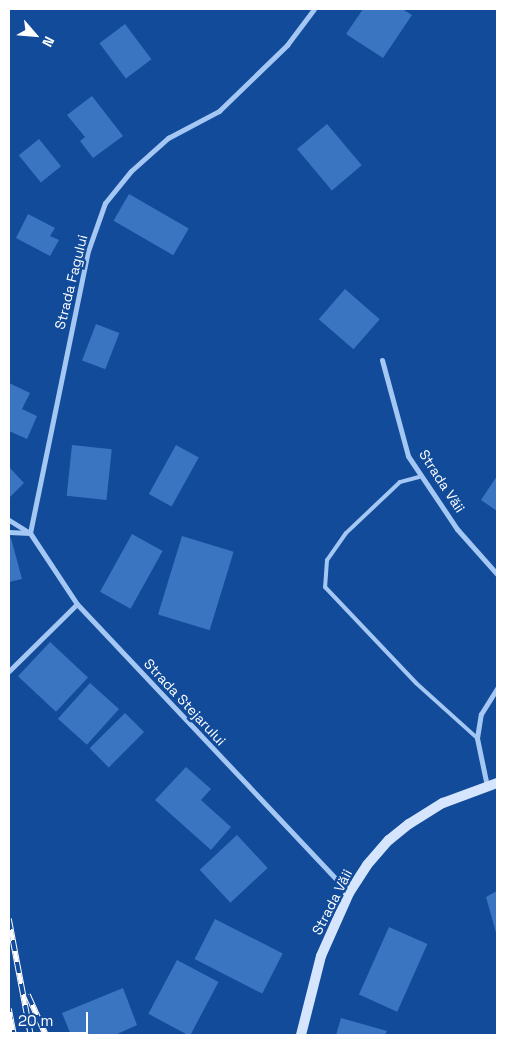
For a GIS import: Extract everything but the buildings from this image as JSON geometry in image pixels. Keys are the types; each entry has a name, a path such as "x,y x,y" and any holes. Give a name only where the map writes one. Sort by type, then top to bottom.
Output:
{"main road":[{"name":"Strada Văii","path":"301,1035 321,956 349,893 367,865 389,840 409,824 443,803 492,785"}],"street":[{"name":"Strada Fagului","path":"30,533 88,251 105,203 131,171 168,138 226,105 287,45 314,9"},
{"name":"Strada Văii","path":"382,360 408,456 419,476 457,529 497,574"},
{"path":"9,520 30,533"},
{"path":"9,532 30,533"},
{"name":"Strada Stejarului","path":"30,533 77,604 349,893"},
{"path":"9,671 77,604"},
{"name":"Strada Văii","path":"492,785 477,738 481,714 497,688"}],"lane":[{"path":"419,476 400,482 346,533 327,560 326,587 416,683 477,738"}],"railway":[{"path":"9,919 31,1035"},
{"path":"28,995 46,1035"},
{"path":"9,1009 14,1035"}]}
